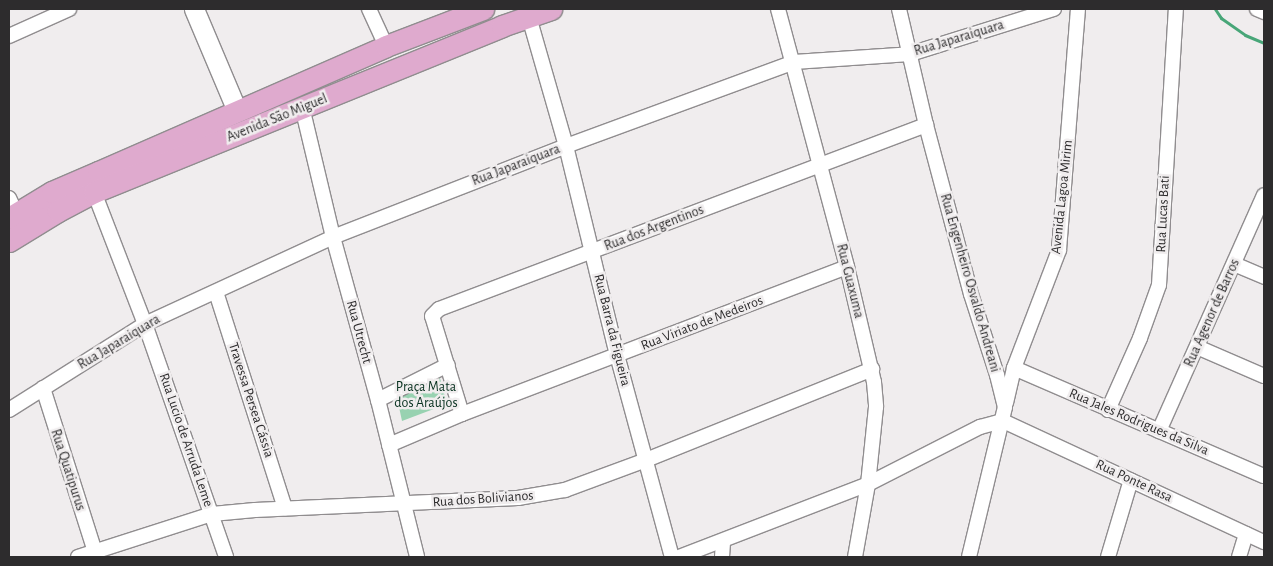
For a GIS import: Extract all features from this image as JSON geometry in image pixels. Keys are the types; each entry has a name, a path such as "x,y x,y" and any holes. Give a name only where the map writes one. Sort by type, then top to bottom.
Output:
{"main road":[{"name":"Avenida São Miguel","path":"11,210 386,46 483,9"},
{"name":"Avenida São Miguel","path":"9,241 51,215 94,192 532,13 551,9"},
{"path":"9,237 19,225 11,210"}],"street":[{"path":"9,36 69,9"},
{"path":"194,9 237,111"},
{"path":"369,9 386,46"},
{"name":"Rua Guaxuma","path":"778,9 794,62 818,165 847,267 872,368 876,407 868,484 855,557"},
{"name":"Rua Engenheiro Osvaldo Andreani","path":"899,9 926,125 971,294 997,375 1005,407 969,557"},
{"name":"Rua Japaraiquara","path":"9,410 145,324 333,237 566,146 794,62 910,54 1054,9"},
{"name":"Avenida Lagoa Mirim","path":"1005,407 1014,368 1059,250 1078,9"},
{"name":"Rua Lucas Bati","path":"1108,410 1140,338 1156,296 1158,285 1176,9"},
{"path":"1257,9 1264,12"},
{"name":"Rua Barra da Figueira","path":"532,13 617,355 672,557"},
{"name":"Rua Utrecht","path":"302,107 333,237 378,400 417,557"},
{"name":"Rua dos Argentinos","path":"448,364 432,316 434,312 926,125"},
{"name":"Rua Lucio de Arruda Leme","path":"94,192 145,324 226,557"},
{"name":"Rua Agenor de Barros","path":"1159,431 1264,195"},
{"path":"1234,264 1264,277"},
{"name":"Rua Viriato de Medeiros","path":"389,444 462,414 847,267"},
{"name":"Travessa Persea Cássia","path":"216,292 285,508"},
{"path":"1197,347 1264,376"},
{"path":"378,400 448,364 462,414"},
{"name":"Rua dos Bolivianos","path":"78,557 212,514 285,508 518,498 545,494 593,481 872,368"},
{"name":"Rua Jales Rodrigues da Silva","path":"1014,368 1264,476"},
{"name":"Rua Quatipurus","path":"43,388 95,552"},
{"path":"679,557 868,484 980,427 1003,421"},
{"name":"Rua Ponte Rasa","path":"1003,421 1264,542"},
{"path":"1108,557 1131,480"},
{"path":"1239,557 1246,534"},
{"path":"722,541 722,557"}],"green space":[{"name":"Praça Mata dos Araújos","path":"438,371 447,404 402,421 396,393"}],"waterway":[{"path":"1215,9 1221,18 1245,35 1264,43"}]}
